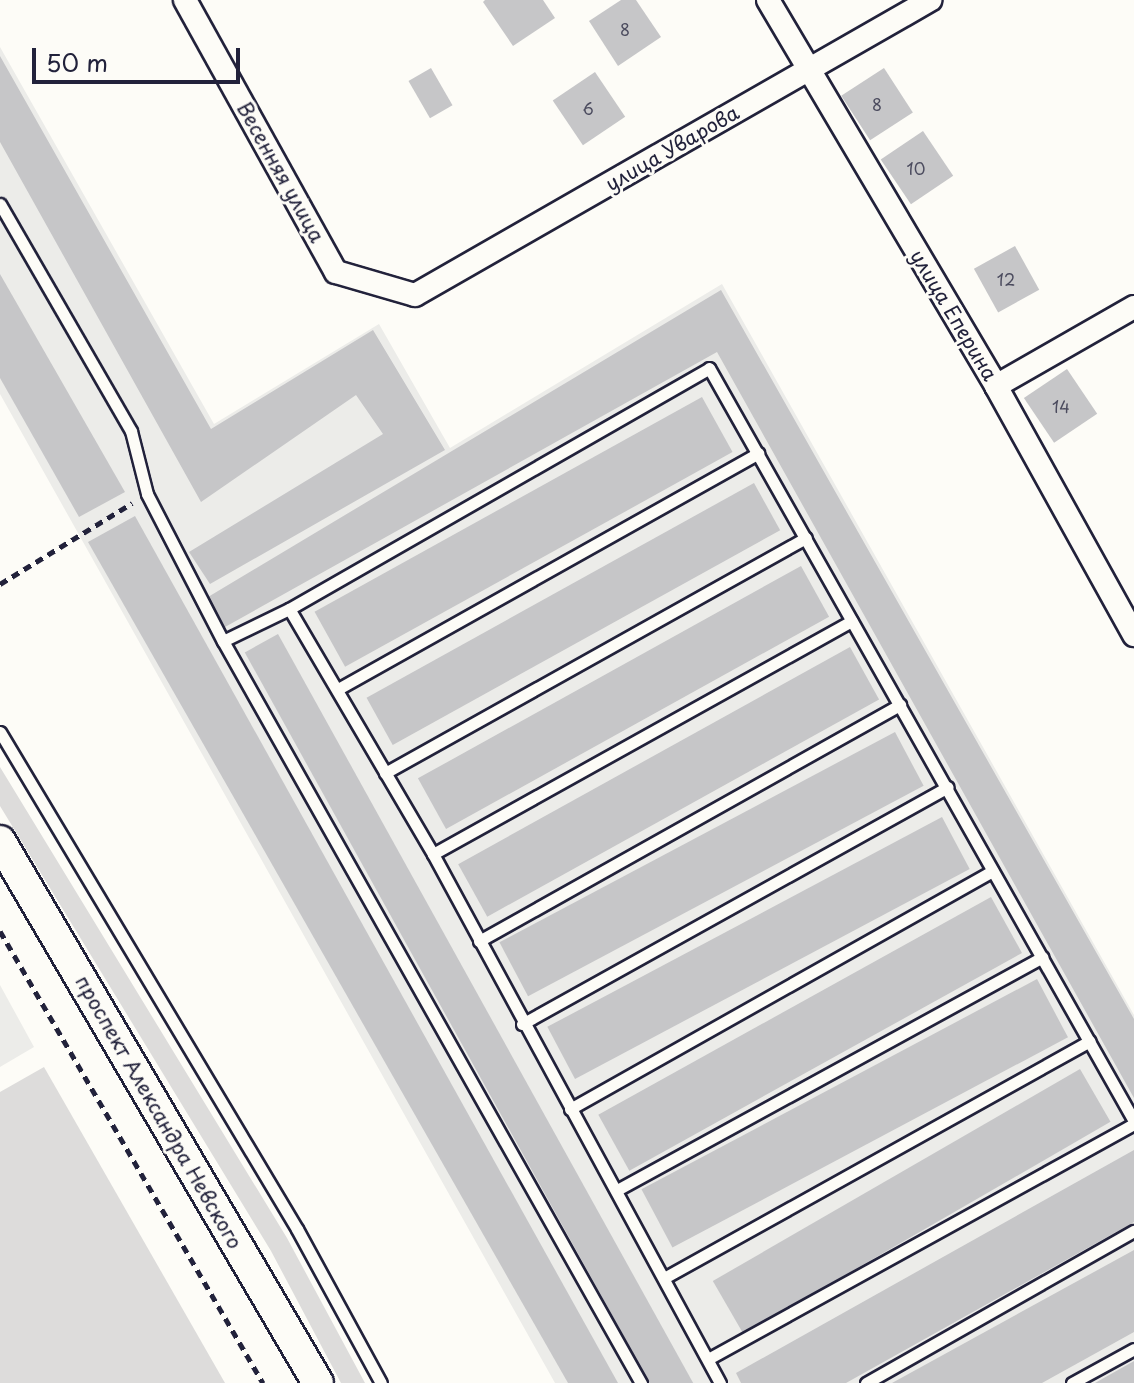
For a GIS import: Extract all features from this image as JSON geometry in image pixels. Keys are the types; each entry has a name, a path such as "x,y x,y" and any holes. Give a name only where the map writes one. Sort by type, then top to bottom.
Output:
{"main road":[{"name":"проспект Александра Невского","path":"2,850 318,1383"}],"street":[{"name":"Весенняя улица","path":"185,0 336,272 415,295"},
{"name":"улица Еперина","path":"768,0 996,386 1134,635"},
{"name":"улица Уварова","path":"415,295 930,0"},
{"path":"996,386 1134,307"}],"lane":[{"path":"0,204 131,431 147,494 223,641 641,1383"},
{"path":"223,641 289,609 709,368 1134,1123 708,1359"},
{"path":"338,689 758,453"},
{"path":"385,773 806,538"},
{"path":"289,609 433,854 522,1024 617,1190 720,1383"},
{"path":"433,854 852,621"},
{"path":"479,941 900,705"},
{"path":"0,732 297,1229 381,1383"},
{"path":"522,1024 947,787"},
{"path":"570,1109 993,871"},
{"path":"617,1190 1042,957"},
{"path":"664,1278 1089,1041"},
{"path":"866,1383 1134,1231"},
{"path":"1072,1383 1134,1349"}],"path":[{"path":"0,584 147,494"},
{"path":"0,931 263,1383"}],"shaded area":[{"path":"0,47 214,424 379,324 450,448 722,284 1134,1015 1134,1383 555,1383 0,394"},
{"path":"0,767 287,1238 365,1383 341,1383 271,1251 0,806"},
{"path":"0,985 34,1047 0,1067"},
{"path":"44,1067 225,1383 0,1383 0,1092"}],"building":[{"path":"543,0 555,18 513,46 483,2"},
{"path":"621,0 636,0 661,37 618,66 589,21"},
{"path":"0,56 211,429 373,330 445,450 210,584 189,552 383,434 356,395 201,502 0,142"},
{"path":"431,68 452,105 430,118 408,81"},
{"path":"884,68 913,112 870,140 841,96"},
{"path":"595,72 625,117 583,145 553,101"},
{"path":"923,131 953,176 911,204 881,160"},
{"path":"1015,246 1039,290 998,313 974,269"},
{"path":"0,274 125,492 79,517 0,378"},
{"path":"721,290 1134,1019 1134,1098 717,352 225,627 208,597"},
{"path":"1067,369 1097,414 1054,443 1024,398"},
{"path":"702,397 733,452 345,667 315,612"},
{"path":"754,483 780,530 393,745 367,698"},
{"path":"135,516 618,1383 568,1383 88,542"},
{"path":"801,566 829,617 446,829 418,778"},
{"path":"278,634 693,1383 650,1383 245,652"},
{"path":"850,647 879,699 487,917 458,864"},
{"path":"895,732 924,786 528,996 499,942"},
{"path":"942,817 970,869 575,1079 547,1027"},
{"path":"991,897 1022,953 629,1171 598,1115"},
{"path":"1037,979 1068,1037 672,1248 641,1189"},
{"path":"1080,1069 1110,1122 743,1334 713,1281"},
{"path":"1134,1150 1134,1222 846,1383 741,1383 736,1373"},
{"path":"1134,1250 1134,1332 1042,1383 892,1383"},
{"path":"1134,1361 1134,1383 1095,1383"}]}
